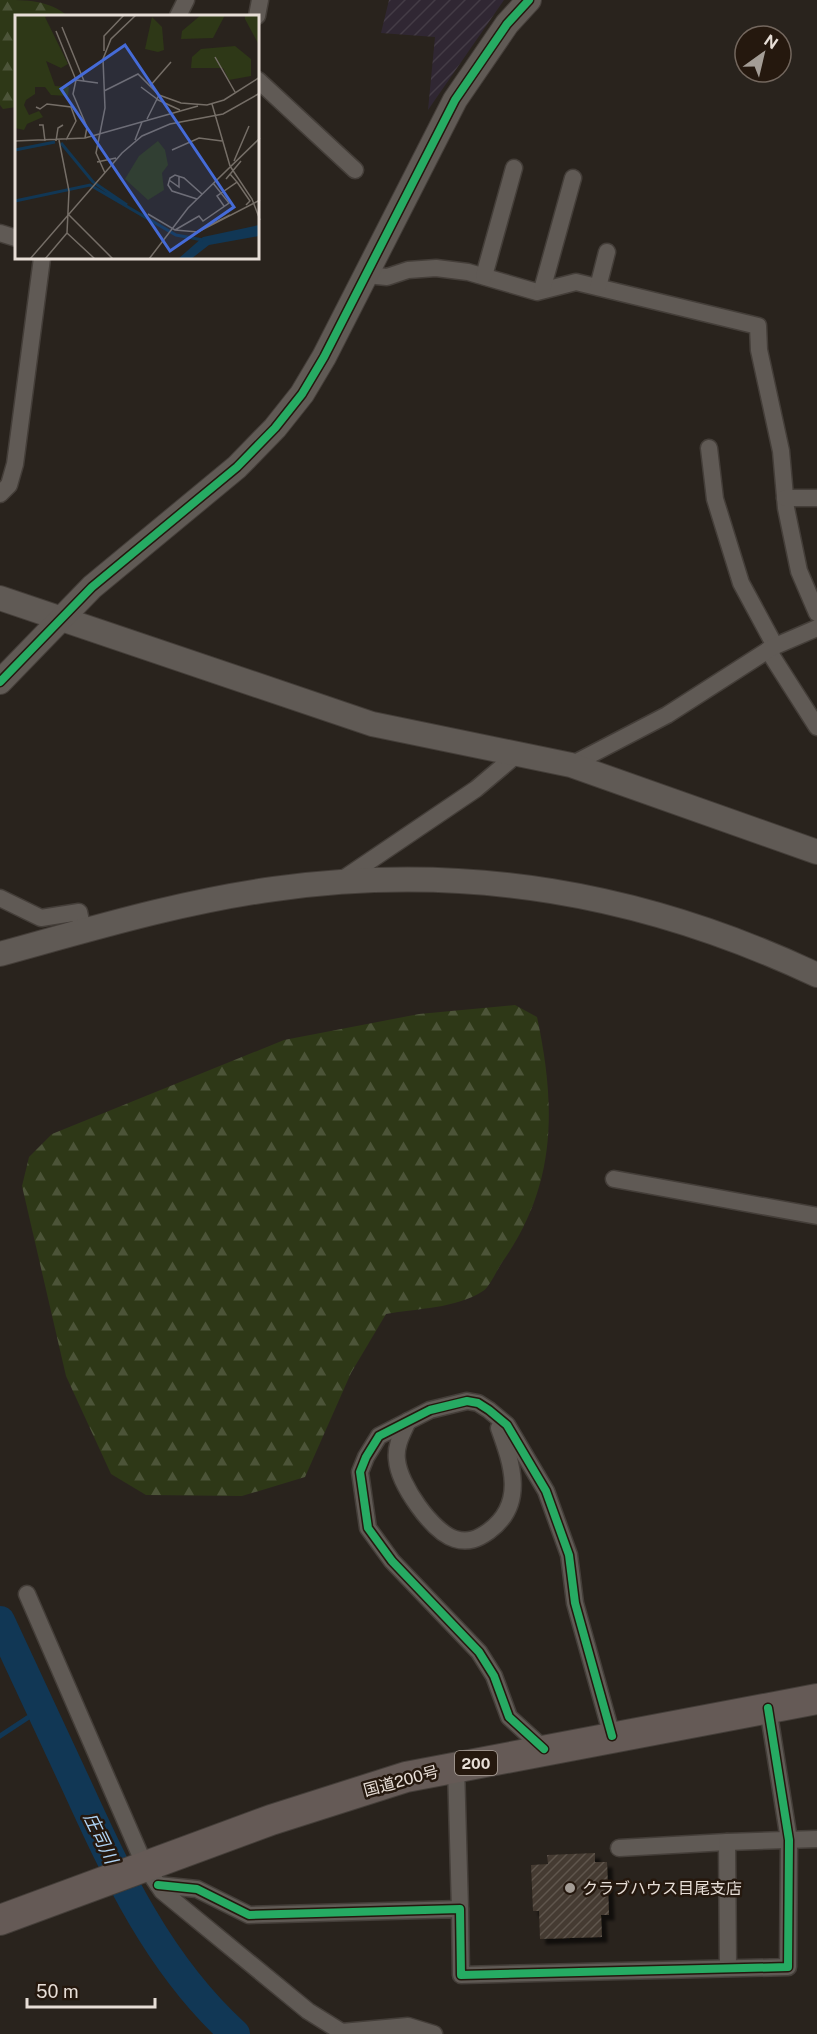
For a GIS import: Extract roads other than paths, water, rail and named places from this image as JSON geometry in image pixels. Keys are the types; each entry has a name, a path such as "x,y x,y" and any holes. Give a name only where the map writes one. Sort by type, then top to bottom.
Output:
{"highway":[{"name":"国道200号","path":"0,1920 90,1887 151,1876 271,1820 406,1777 612,1736 817,1699"}],"street":[{"path":"257,15 260,0"},
{"path":"0,682 92,587 237,467 275,428 302,394 324,357 455,100 507,24 529,0"},
{"path":"260,82 355,171"},
{"path":"484,276 514,168"},
{"path":"542,290 573,178"},
{"path":"0,233 15,238"},
{"path":"598,287 607,252"},
{"path":"0,494 9,485 15,464 42,260"},
{"path":"366,275 387,277 408,270 436,268 484,276 537,292 576,282 758,326 759,350 781,451 785,498 799,571 817,613"},
{"path":"709,448 715,499 741,583 772,648 817,727"},
{"path":"785,498 817,498"},
{"path":"0,598 372,724 515,756 571,765 817,852"},
{"path":"571,765 667,715 772,648 817,628"},
{"path":"338,882 476,789 515,756"},
{"path":"0,954 153,912 223,898 338,882 434,879 555,891 620,904 741,940 817,975"},
{"path":"0,898 41,918 78,912 83,931"},
{"path":"614,1179 817,1216"},
{"path":"544,1749 509,1717 494,1676 479,1652 392,1562 368,1528 360,1472 379,1436 430,1410 467,1401 478,1403 507,1425 546,1491 569,1555 575,1604 612,1736"},
{"path":"408,1421 397,1445 397,1461 402,1478 437,1529 453,1538 466,1541 481,1537 494,1528 514,1496 513,1464 495,1416"},
{"path":"27,1594 151,1876 184,1911 308,2012 343,2033 408,2026 434,2034"},
{"path":"456,1767 461,1975 788,1967 789,1840 768,1708"},
{"path":"619,1848 817,1839"},
{"path":"727,1842 728,1968"},
{"path":"151,1876 197,1889 249,1915 460,1909"}],"waterway":[{"name":"庄司川","path":"0,1621 107,1850 142,1917 184,1978 235,2034"},
{"path":"0,1736 41,1709"}],"place":[{"name":"クラブハウス目尾支店","path":"570,1888"}]}
